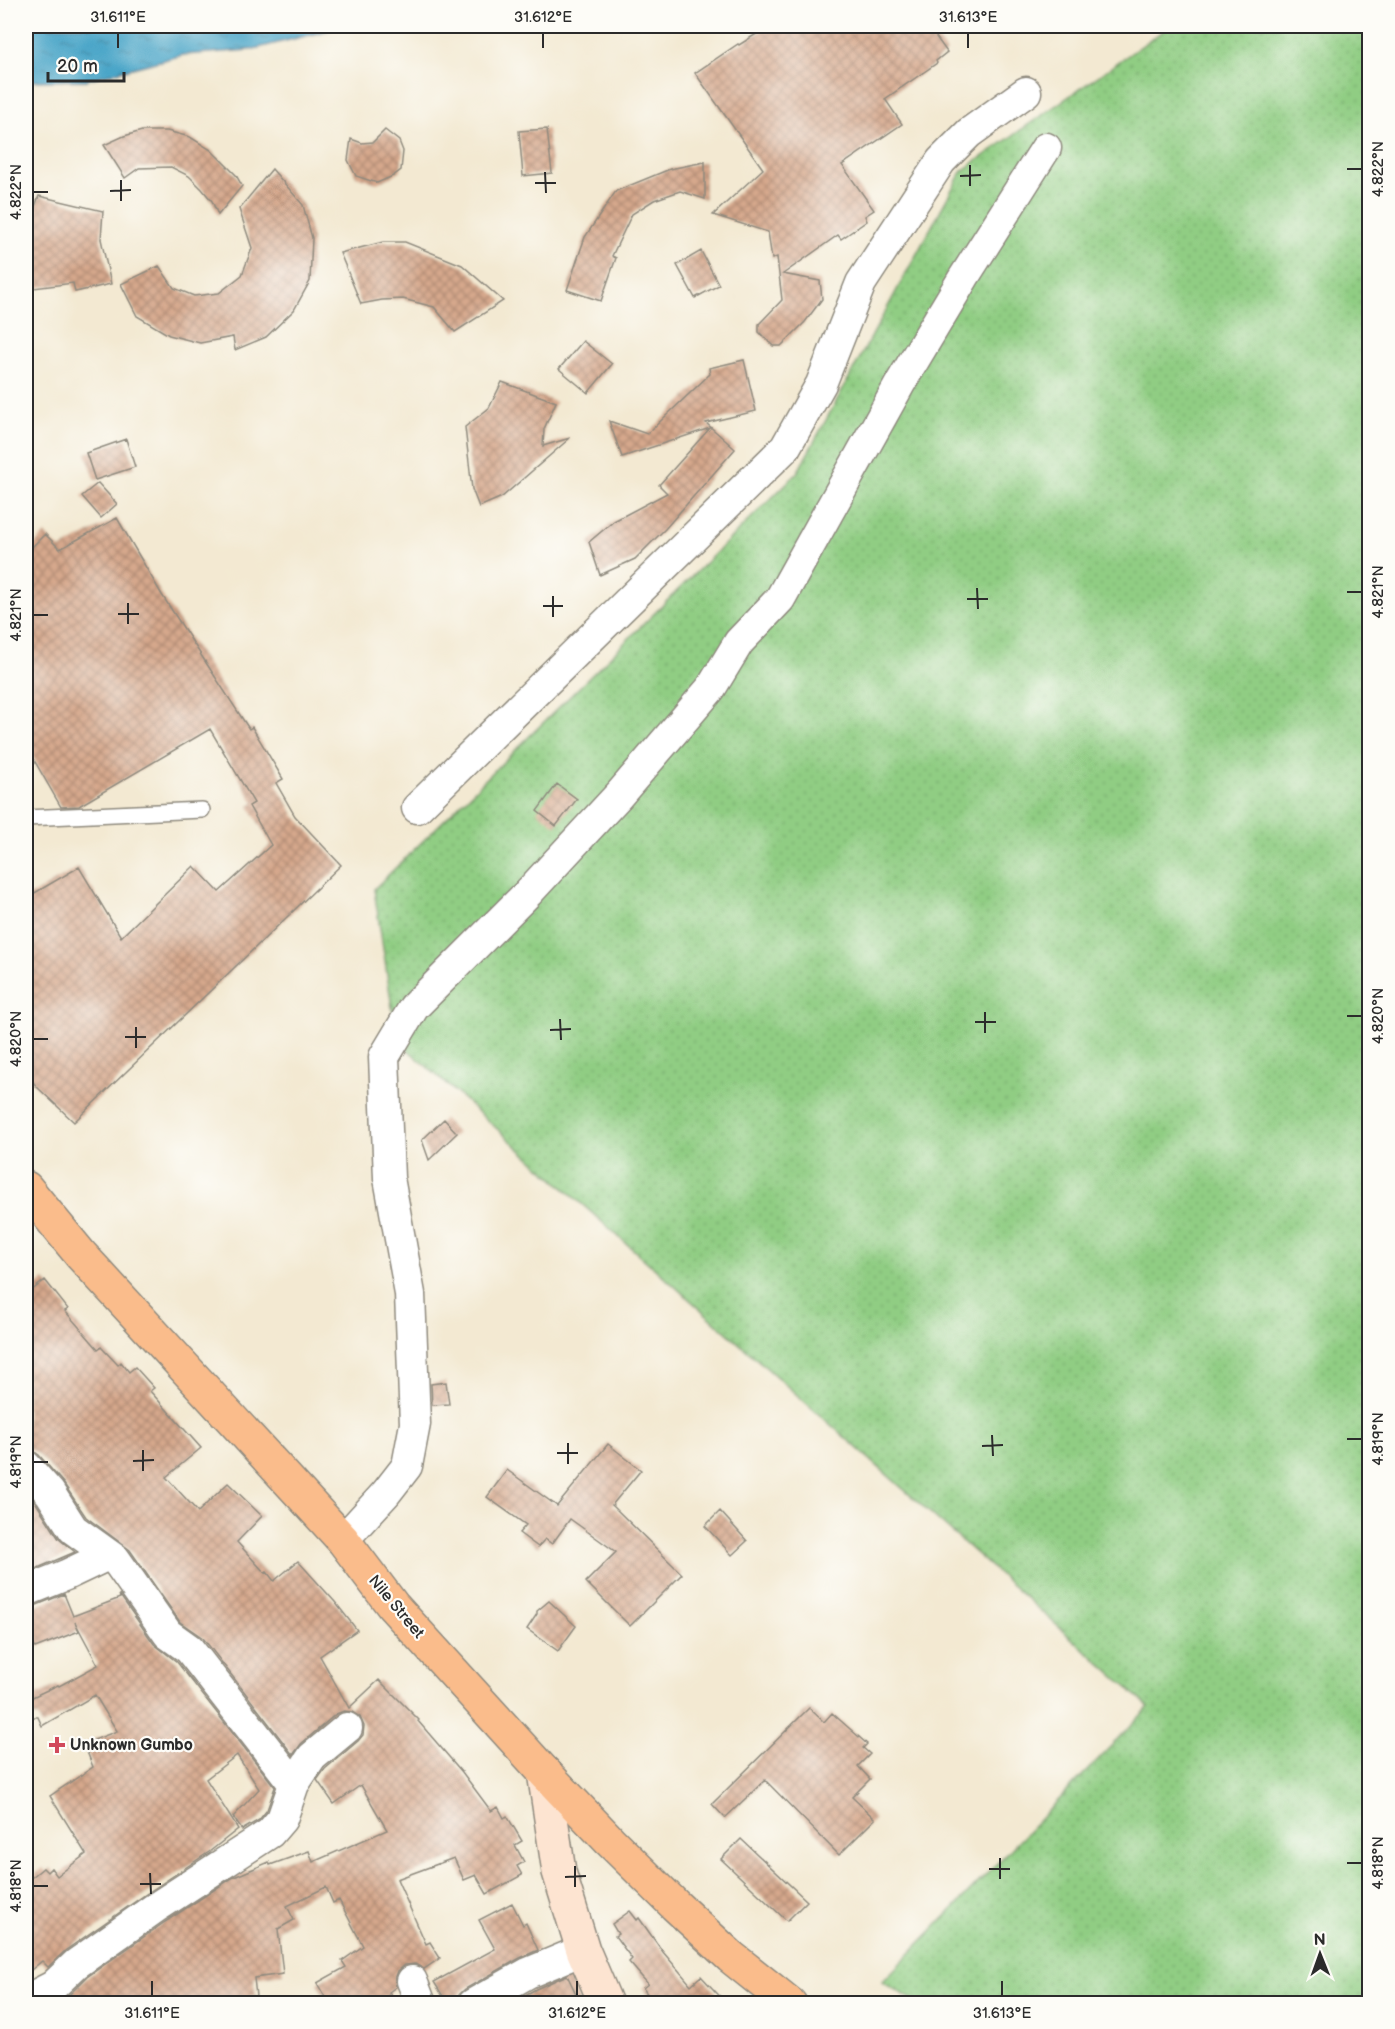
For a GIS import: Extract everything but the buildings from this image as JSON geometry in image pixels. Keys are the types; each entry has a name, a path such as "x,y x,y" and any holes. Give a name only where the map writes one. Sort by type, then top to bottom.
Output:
{"main road":[{"name":"Nile Street","path":"26,1188 81,1255 343,1540 393,1606 544,1772 610,1842 675,1905 731,1957 790,2004"},
{"path":"544,1772 559,1872 583,1950 606,2004"}],"street":[{"path":"417,808 785,448 820,384 861,283 941,161 969,133 1026,92"},
{"path":"343,1540 407,1466 415,1424 410,1294 389,1178 384,1057 414,1007 528,893 619,795 711,688 739,642 780,598 924,344 1046,148"},
{"path":"26,1466 50,1492 73,1529 116,1560 168,1635 189,1649 294,1784"},
{"path":"26,1591 108,1555"},
{"path":"26,2000 53,1986 76,1964 155,1908 270,1833 282,1819 294,1784 312,1757 346,1728"},
{"path":"472,2004 528,1973 583,1950"}],"lane":[{"path":"26,818 202,810"}],"green space":[{"path":"1170,26 1369,26 1369,2003 920,2004 882,1982 1149,1707 397,1040 374,889 797,473 962,171"}],"water":[{"path":"26,26 345,26 250,50 183,55 86,80 26,81"}],"place":[{"name":"Unknown Gumbo","path":"57,1745"}]}
